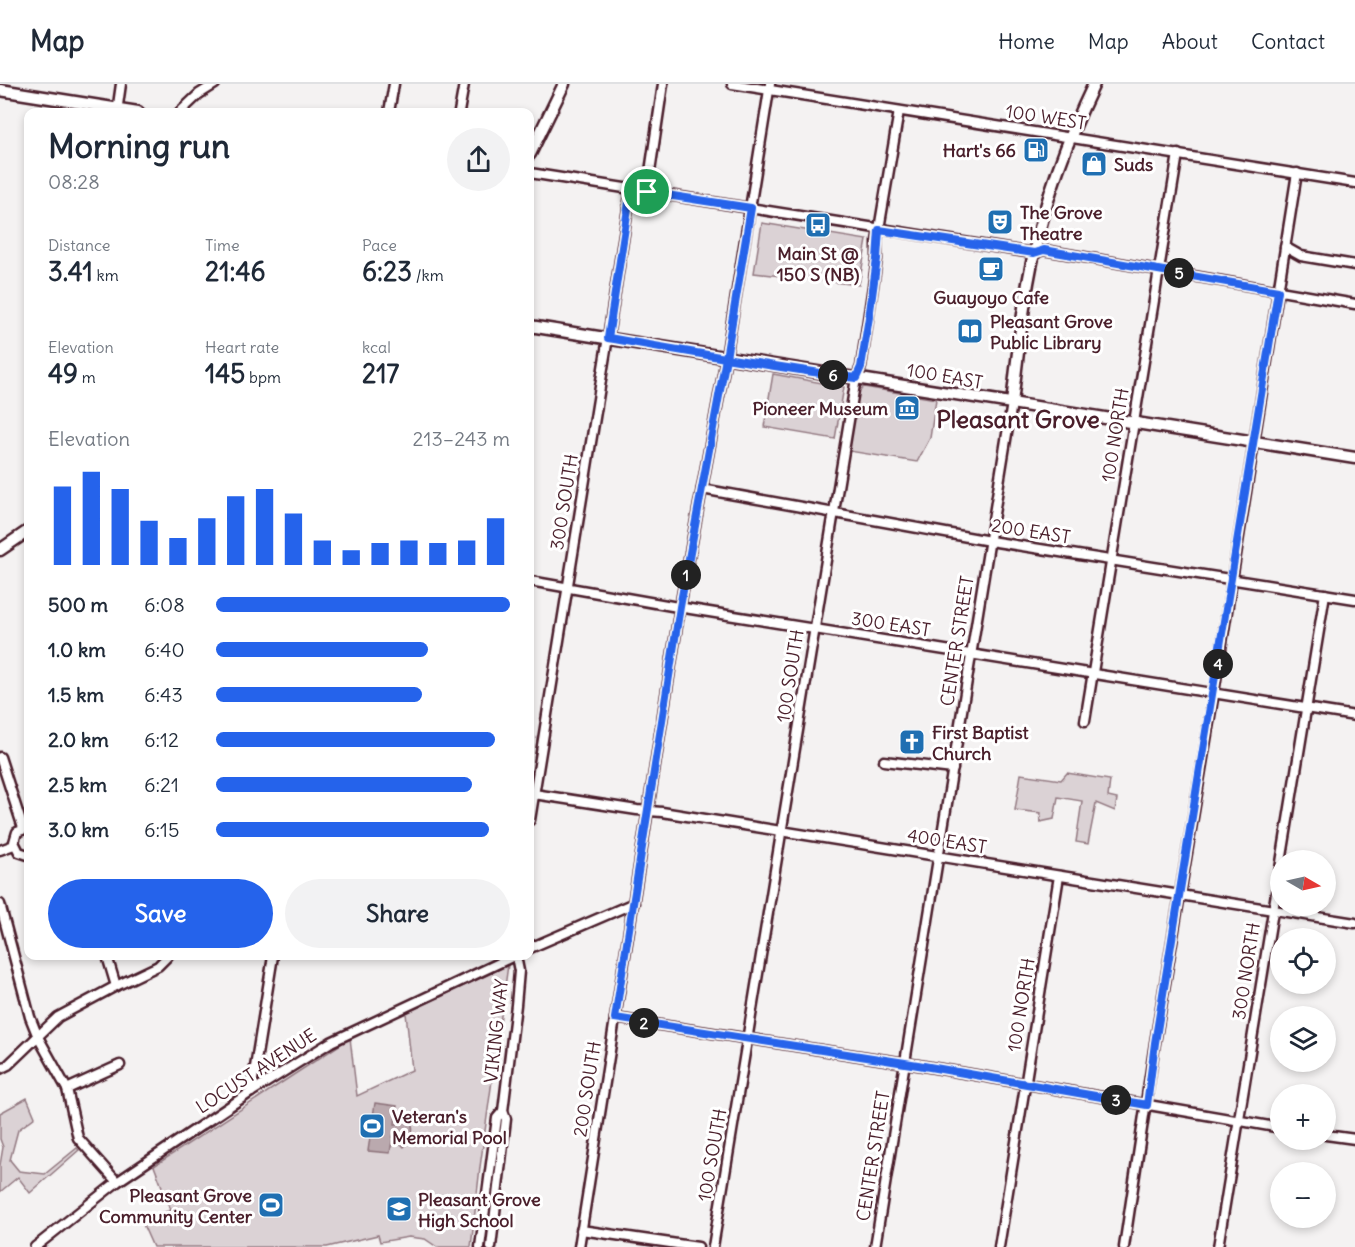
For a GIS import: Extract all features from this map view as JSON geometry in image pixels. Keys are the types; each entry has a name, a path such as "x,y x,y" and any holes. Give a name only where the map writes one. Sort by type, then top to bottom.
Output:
{"main road":[{"path":"534,146 564,84"},
{"name":"CENTER STREET","path":"1012,404 1021,326 1034,253 1048,199 1069,137 1094,84"},
{"path":"0,90 100,108"},
{"name":"100 EAST","path":"534,327 1355,458"},
{"path":"0,550 24,534"}],"street":[{"path":"117,108 121,84"},
{"path":"184,108 199,94 215,84"},
{"path":"390,108 393,84"},
{"path":"460,108 464,84"},
{"path":"647,192 663,84"},
{"name":"100 WEST","path":"732,84 770,87 899,111 1355,183"},
{"name":"200 SOUTH","path":"579,1247 680,607 726,358 770,87"},
{"name":"100 SOUTH","path":"713,1247 749,1039 833,513 856,378 861,367 879,230 899,111"},
{"name":"100 NORTH","path":"1085,721 1178,154"},
{"path":"1124,1247 1155,1043 1255,443 1297,173"},
{"path":"534,174 879,230 1034,253 1044,250 1355,304"},
{"name":"300 SOUTH","path":"534,794 631,189"},
{"path":"1285,247 1300,256 1355,265"},
{"name":"CENTER STREET","path":"875,1247 1012,404"},
{"name":"200 EAST","path":"702,489 990,541 1355,599"},
{"name":"300 EAST","path":"534,582 1355,716"},
{"name":"300 NORTH","path":"1283,850 1325,594"},
{"path":"0,757 24,823"},
{"path":"884,761 953,769"},
{"name":"400 EAST","path":"534,794 1270,909"},
{"path":"24,829 15,836 14,845 19,852 24,854"},
{"path":"0,850 14,845"},
{"name":"100 NORTH","path":"999,1247 1059,876"},
{"path":"534,946 634,903"},
{"path":"0,904 30,1017 38,1037 67,1089 78,1138 117,1182"},
{"name":"300 NORTH","path":"1218,1247 1272,916"},
{"name":"400 EAST","path":"1314,916 1355,923"},
{"path":"107,960 116,986"},
{"path":"0,1069 8,1065 58,1017 158,966 164,960"},
{"path":"251,1092 272,960"},
{"name":"LOCUST AVENUE","path":"35,1247 117,1182 251,1092 351,1031 506,960"},
{"name":"VIKING WAY","path":"490,1247 506,1119 503,1111 516,1005 519,970 516,960"},
{"path":"615,1018 904,1063 1270,1126"},
{"path":"67,1089 120,1065"},
{"name":"VIKING WAY","path":"480,1247 497,1118 503,1111"},
{"path":"1336,1136 1355,1139"},
{"path":"581,1230 650,1243 698,1247"}],"shaded area":[{"path":"762,223 867,240 859,285 754,273"},
{"path":"773,374 844,387 835,439 764,427"},
{"path":"864,387 936,399 930,438 917,462 849,451 859,390"},
{"path":"1067,773 1110,780 1108,797 1117,799 1115,811 1096,803 1088,844 1076,842 1082,801 1058,797 1054,819 1040,822 1041,813 1015,810 1021,774 1061,780"},
{"path":"508,965 471,1247 437,1247 425,1239 409,1237 380,1242 378,1235 327,1247 153,1247 141,1220 171,1210 154,1166 350,1038 357,1096 412,1070 406,1013"},
{"path":"27,1098 35,1117 18,1130 10,1160 19,1171 45,1174 77,1148 79,1150 30,1193 18,1177 0,1192 3,1147 0,1139 0,1113"},
{"path":"375,1103 397,1106 395,1124 408,1115 412,1124 412,1132 410,1140 404,1147 393,1136 390,1153 368,1151"}],"place":[{"name":"Hart's 66","path":"1036,150"},
{"name":"Suds","path":"1094,164"},
{"name":"The Grove Theatre","path":"1000,222"},
{"name":"Main St @ 150 S (NB)","path":"818,225"},
{"name":"Guayoyo Cafe","path":"991,269"},
{"name":"Pleasant Grove Public Library","path":"970,331"},
{"name":"Pioneer Museum","path":"907,408"},
{"name":"First Baptist Church","path":"912,742"},
{"name":"Veteran's Memorial Pool","path":"372,1126"},
{"name":"Pleasant Grove Community Center","path":"271,1205"},
{"name":"Pleasant Grove High School","path":"399,1209"}],"district":[{"name":"Pleasant Grove","path":"1018,419"}],"route":[{"path":"647,192 631,189 608,338 637,342 726,358 786,368 856,378 861,367 870,311 879,230 1034,253 1044,250 1278,291 1155,1043 1147,1105 918,1065 615,1018 680,607 726,358 751,208 647,192"}]}
